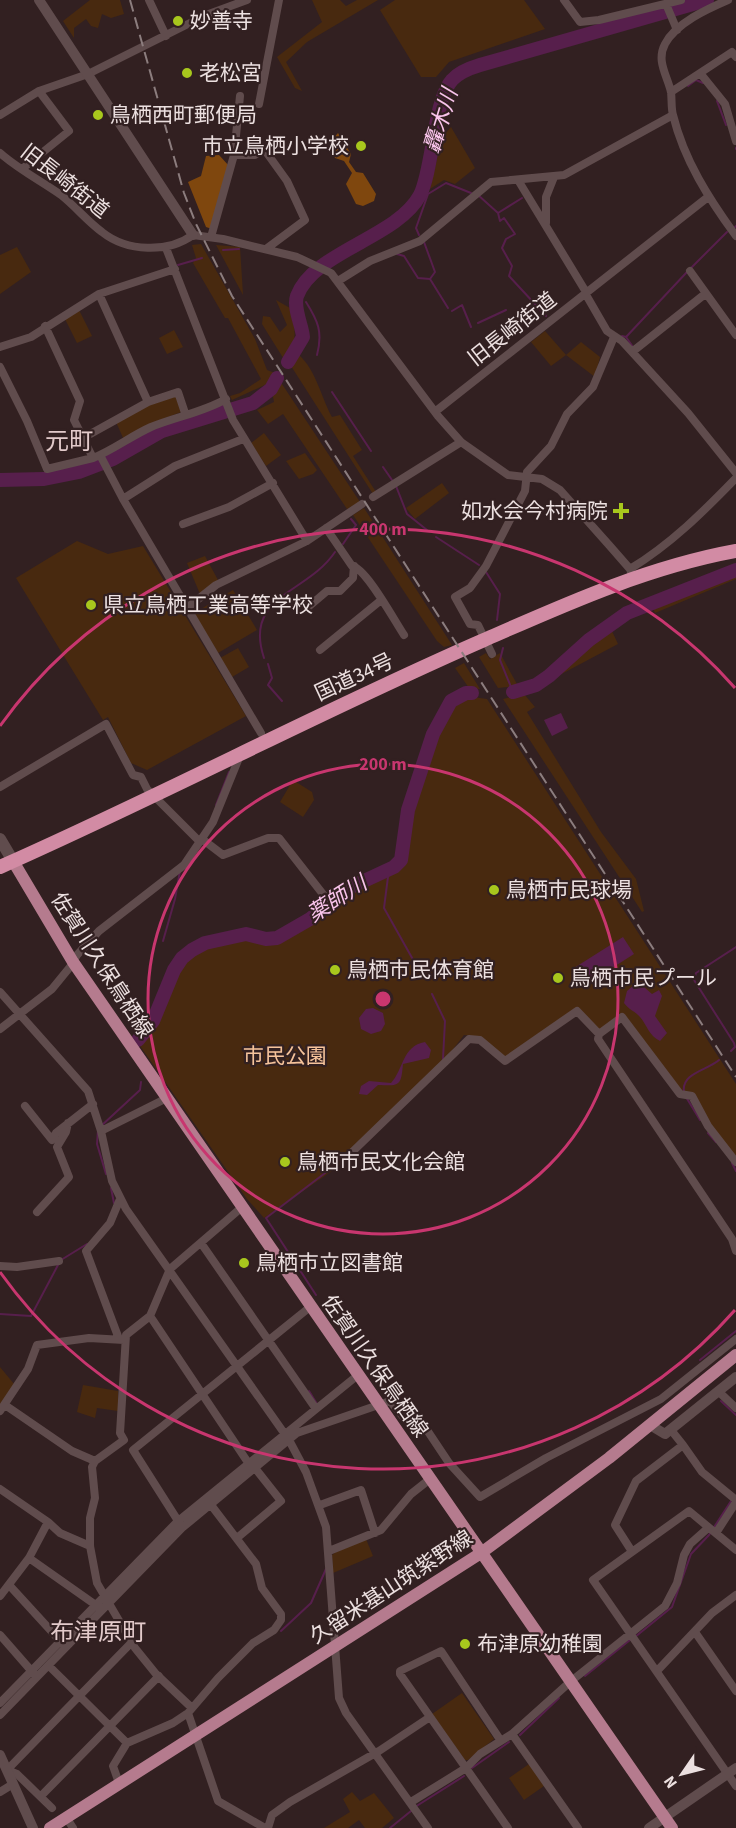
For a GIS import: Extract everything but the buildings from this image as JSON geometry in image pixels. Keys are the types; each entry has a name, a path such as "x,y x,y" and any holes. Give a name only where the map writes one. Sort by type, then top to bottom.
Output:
{"highway":[{"name":"国道34号","path":"6,864 451,654 631,573 736,551"}],"main road":[{"path":"0,839 6,864"},
{"name":"佐賀川久保鳥栖線","path":"6,864 241,1208 668,1823"},
{"name":"久留米基山筑紫野線","path":"50,1828 70,1823 119,1784 481,1553 650,1425 733,1358"}],"street":[{"path":"39,0 193,236"},
{"path":"149,0 166,36"},
{"path":"0,115 39,91 88,74 206,15 247,0"},
{"path":"259,104 279,0"},
{"path":"564,0 580,22 681,0"},
{"path":"728,0 708,9 677,30 664,46 662,58 671,92 673,115 696,175 708,197 736,236"},
{"path":"666,4 677,30"},
{"path":"671,92 732,51 736,57"},
{"path":"700,73 725,104 736,140"},
{"path":"22,169 69,131 39,91"},
{"path":"211,237 234,155 240,96"},
{"path":"673,115 564,175 518,180 508,178 487,184 420,241 370,261 338,281 461,442 501,472 542,479 560,490 631,573 683,532 736,478"},
{"path":"234,155 255,155 264,149 288,181 305,220 266,249"},
{"name":"旧長崎街道","path":"0,153 82,212 104,234 134,245 166,248 182,243 193,236 211,237 266,249 316,264 331,273 338,281"},
{"path":"546,223 546,197 554,177"},
{"path":"518,180 546,223 607,331 622,341 688,413 736,473"},
{"name":"旧長崎街道","path":"436,411 708,197"},
{"path":"166,248 243,439 273,483 307,541"},
{"path":"0,347 23,340 99,294 175,269"},
{"path":"690,272 736,335"},
{"path":"99,294 148,402"},
{"path":"632,352 705,294"},
{"path":"45,326 80,401 74,420 83,438 109,473 261,733"},
{"path":"492,654 478,625 470,624 455,597 470,588 486,566 525,491 525,477 551,446 567,414 593,387 614,337"},
{"path":"0,367 27,421 47,469 96,457 147,429 185,413 213,407 226,399"},
{"path":"83,438 148,402 178,392 185,413"},
{"path":"123,499 175,466 243,439"},
{"path":"374,497 461,442"},
{"path":"183,524 229,507 273,483"},
{"path":"188,608 216,585 307,541 362,504"},
{"path":"326,528 354,566 359,567 372,583 380,601 404,635"},
{"path":"307,608 327,591 340,591 353,578 354,566"},
{"path":"320,650 380,601"},
{"path":"0,787 106,724 133,775 141,777 147,789 201,841 223,855 268,838 279,838 326,898"},
{"path":"0,1029 20,1016 52,989 99,931 184,865 217,814 242,752"},
{"path":"0,992 87,1091 101,1131 112,1180 120,1199 287,1437 320,1505 329,1551 339,1698 374,1753 428,1828"},
{"path":"346,1158 469,1039 480,1040 505,1062 577,1011 599,1034"},
{"path":"736,1162 708,1126 692,1096 680,1094 622,1017 599,1034 598,1039 732,1239 736,1251"},
{"path":"101,1131 166,1098"},
{"path":"25,1106 52,1140 68,1123 93,1104"},
{"path":"37,1212 69,1177 57,1147 66,1132 68,1123"},
{"path":"120,1199 110,1223 86,1251 121,1339 123,1417 120,1433 180,1524"},
{"path":"95,1461 72,1451 3,1408 31,1364 37,1345 89,1338 121,1339 150,1316 170,1269 241,1208"},
{"path":"201,1243 315,1409"},
{"path":"0,1266 17,1267 58,1261"},
{"path":"133,1450 310,1307"},
{"path":"150,1316 252,1467 281,1501 237,1538"},
{"path":"287,1437 390,1401 405,1419 425,1426 449,1463 480,1497 546,1458 654,1402 736,1339"},
{"path":"0,1715 35,1674 180,1524 252,1467 315,1409 358,1375"},
{"path":"650,1425 665,1434 736,1377"},
{"path":"719,1392 736,1408"},
{"path":"654,1402 663,1414"},
{"path":"414,1807 466,1768 472,1760 512,1734 570,1682 633,1636 669,1602 684,1555 690,1544 712,1531 735,1499 702,1472 672,1430"},
{"path":"103,1604 90,1546 90,1518 95,1498 92,1467 95,1461 124,1440"},
{"path":"632,1550 615,1525 634,1484 683,1445"},
{"path":"329,1551 381,1530 411,1494 430,1479"},
{"path":"0,1489 60,1533 90,1546"},
{"path":"320,1505 362,1490 375,1533"},
{"path":"119,1784 113,1766 127,1743 173,1723 190,1711 253,1643 274,1630 281,1620 281,1614 262,1587 256,1564 208,1501"},
{"path":"736,1551 689,1511 593,1580 732,1771 736,1786"},
{"path":"0,1596 10,1586 29,1558 48,1522"},
{"path":"29,1558 103,1604 159,1676 190,1711 195,1736 218,1801 266,1828 272,1815 290,1802 430,1717"},
{"path":"10,1586 63,1645"},
{"path":"657,1671 712,1613 736,1594"},
{"path":"695,1632 736,1691"},
{"path":"0,1635 35,1674"},
{"path":"7,1770 132,1642"},
{"path":"0,1704 35,1674 49,1666 63,1645"},
{"path":"501,1741 441,1651 400,1671 508,1828"},
{"path":"49,1666 127,1743"},
{"path":"41,1796 159,1676"},
{"path":"512,1734 578,1828"},
{"path":"0,1755 33,1828"},
{"path":"7,1770 17,1774 52,1808"},
{"path":"649,1828 668,1823 732,1771"},
{"path":"0,1792 13,1784"}],"green space":[{"path":"90,0 120,0 124,14 111,18 102,14 98,28 91,26 86,19 74,28 74,38 63,21"},
{"path":"312,0 340,0 346,6 357,0 378,0 307,42 286,62 302,91 295,88 277,57 322,22"},
{"path":"395,0 524,0 545,29 449,62 436,77 421,77 380,10"},
{"path":"451,127 475,168 455,184 444,180 430,189 442,137"},
{"path":"201,244 255,339 267,370 275,373 267,384 232,400 230,396 240,393 261,379 228,318 225,318 193,263 196,258 192,245"},
{"path":"216,245 240,247 243,295"},
{"path":"17,247 31,272 0,294 0,255"},
{"path":"276,300 290,308 294,330 294,341 285,361 262,324 263,316 270,317 280,332 287,325"},
{"path":"79,310 92,336 77,343 65,319"},
{"path":"174,330 183,347 167,354 159,338"},
{"path":"545,331 566,355 551,366 531,342"},
{"path":"581,342 600,357 595,377 566,355"},
{"path":"299,355 310,368 332,417 340,415 362,450 353,456 376,492 373,494 291,366"},
{"path":"280,381 360,502 347,509 283,414 268,424 257,410 274,402 272,391"},
{"path":"176,396 181,412 150,424 124,440 116,422 149,405"},
{"path":"264,433 281,455 266,466 251,443"},
{"path":"305,453 317,470 299,479 286,461"},
{"path":"442,483 449,493 415,519 406,508"},
{"path":"364,508 452,645 444,647 437,641 353,515"},
{"path":"77,541 108,554 143,546 246,716 147,770 131,763 108,717 103,720 16,578"},
{"path":"205,556 218,580 200,594 187,563"},
{"path":"736,574 736,579 655,613 653,608"},
{"path":"233,590 257,630 218,653 194,613"},
{"path":"611,629 618,644 554,678 587,646"},
{"path":"238,648 249,667 232,677 220,658"},
{"path":"486,653 490,659 500,653 518,686 498,688 479,657"},
{"path":"464,663 480,689 469,688 455,668"},
{"path":"524,694 535,707 527,712 601,832 636,879 644,911 642,912 503,699"},
{"name":"市民公園","path":"462,698 487,699 736,1084 736,1156 715,1132 693,1094 680,1090 623,1014 600,1030 578,1008 510,1055 503,1057 481,1037 464,1035 440,1066 342,1158 345,1162 264,1218 247,1199 138,1043 157,1020 182,966 194,950 204,945 242,939 270,945 281,941 345,894 397,868 403,860 413,807 433,742 454,704"},
{"path":"293,780 312,792 314,800 303,817 280,802"},
{"path":"0,1367 14,1384 0,1407"},
{"path":"83,1385 118,1391 118,1411 97,1408 95,1418 77,1412"},
{"path":"366,1539 373,1556 333,1573 332,1555 346,1544"},
{"path":"462,1693 494,1739 468,1760 465,1760 432,1714"},
{"path":"529,1764 544,1786 524,1800 509,1778"},
{"path":"352,1792 360,1801 374,1793 394,1818 382,1828 365,1828 359,1820 348,1828 324,1828 350,1812 343,1799"}],"shaded area":[{"path":"338,133 351,154 349,162 356,172 363,173 376,194 374,201 363,206 356,204 346,184 352,173 344,161 335,158 330,142"},
{"path":"219,155 229,166 212,229 206,227 188,182 201,176 206,156"},
{"path":"561,713 568,728 552,736 544,720"},
{"path":"623,937 634,954 584,986 574,968"},
{"path":"634,985 644,987 652,994 659,990 662,996 655,1016 667,1033 660,1041 638,1015 624,1003 627,991"},
{"path":"373,1008 383,1013 385,1024 381,1031 371,1034 361,1029 359,1018 366,1009"},
{"path":"425,1042 431,1050 429,1058 403,1064 398,1083 378,1085 367,1095 359,1094 361,1086 369,1081 391,1083 412,1048"}],"waterway":[{"name":"轟木川","path":"288,362 303,337 296,301 306,281 320,267 393,223 409,210 420,195 428,169 441,102 446,89 455,77 480,65 707,0"},
{"path":"688,86 696,80 703,83"},
{"path":"717,101 726,125"},
{"path":"419,235 416,228 428,194 446,183 471,193"},
{"path":"478,195 498,213 522,198"},
{"path":"498,213 500,221 504,218 515,234 506,239 502,248 512,266 509,276 546,316"},
{"path":"691,268 727,232"},
{"path":"424,242 435,272 430,279 448,308"},
{"path":"223,250 239,249"},
{"path":"397,254 404,256 418,278 430,279"},
{"path":"178,265 202,258"},
{"path":"622,336 626,337 687,272"},
{"path":"306,302 318,327 320,340 317,355"},
{"path":"452,311 462,305 471,327"},
{"path":"478,323 506,310"},
{"path":"626,337 633,347"},
{"name":"轟木川","path":"0,480 44,479 79,472 113,459 162,431 253,403 271,389 277,378"},
{"path":"332,392 371,451"},
{"path":"383,467 392,480"},
{"path":"396,486 407,514 427,530"},
{"path":"343,544 356,525 351,519"},
{"path":"436,537 479,565"},
{"path":"264,658 260,637 262,621 270,608 323,566 335,552"},
{"name":"薬師川","path":"513,692 536,685 549,676 589,640 627,613 736,570"},
{"path":"486,572 500,594 497,620"},
{"path":"503,648 500,660 513,692"},
{"path":"268,664 272,678 268,685 282,701"},
{"name":"薬師川","path":"138,1040 153,1021 174,970 182,958 192,950 205,943 246,934 266,939 277,938 310,919 351,887 394,867 401,860 408,810 433,734 451,701 466,693 472,693"},
{"path":"216,805 229,772"},
{"path":"389,869 384,908 420,972"},
{"path":"163,941 180,871"},
{"path":"731,1051 735,1047 734,1043 694,980 696,973 736,947"},
{"path":"432,994 445,1021 443,1059"},
{"path":"684,1092 684,1086 691,1076 719,1060"},
{"path":"101,1126 140,1090 141,1082"},
{"path":"686,1097 700,1120"},
{"path":"98,1130 97,1144 106,1174"},
{"path":"708,1133 716,1142"},
{"path":"316,1295 266,1218 329,1170 344,1155"},
{"path":"732,1163 736,1171"},
{"path":"111,1188 114,1203"},
{"path":"61,1260 87,1244"},
{"path":"0,1314 31,1316 58,1265"},
{"path":"700,1360 736,1331"},
{"path":"309,1391 317,1404"},
{"path":"721,1401 736,1415"},
{"path":"635,1637 672,1607 691,1554 709,1535 731,1501"},
{"path":"281,1631 311,1603 326,1569"},
{"path":"585,1676 630,1640"},
{"path":"520,1735 559,1698"},
{"path":"472,1768 509,1742"},
{"path":"415,1807 464,1776"},
{"path":"390,1828 411,1811"}],"railway":[{"path":"130,0 184,193 196,224 232,296 736,1077"}],"place":[{"name":"妙善寺","path":"178,21"},
{"name":"老松宮","path":"187,73"},
{"name":"鳥栖西町郵便局","path":"98,115"},
{"name":"市立鳥栖小学校","path":"361,146"},
{"name":"如水会今村病院","path":"621,511"},
{"name":"県立鳥栖工業高等学校","path":"91,605"},
{"name":"鳥栖市民球場","path":"494,890"},
{"name":"鳥栖市民体育館","path":"335,970"},
{"name":"鳥栖市民プール","path":"558,978"},
{"name":"鳥栖市民文化会館","path":"285,1162"},
{"name":"鳥栖市立図書館","path":"244,1263"},
{"name":"布津原幼稚園","path":"465,1644"}],"district":[{"name":"元町","path":"69,441"},
{"name":"布津原町","path":"98,1632"}]}
